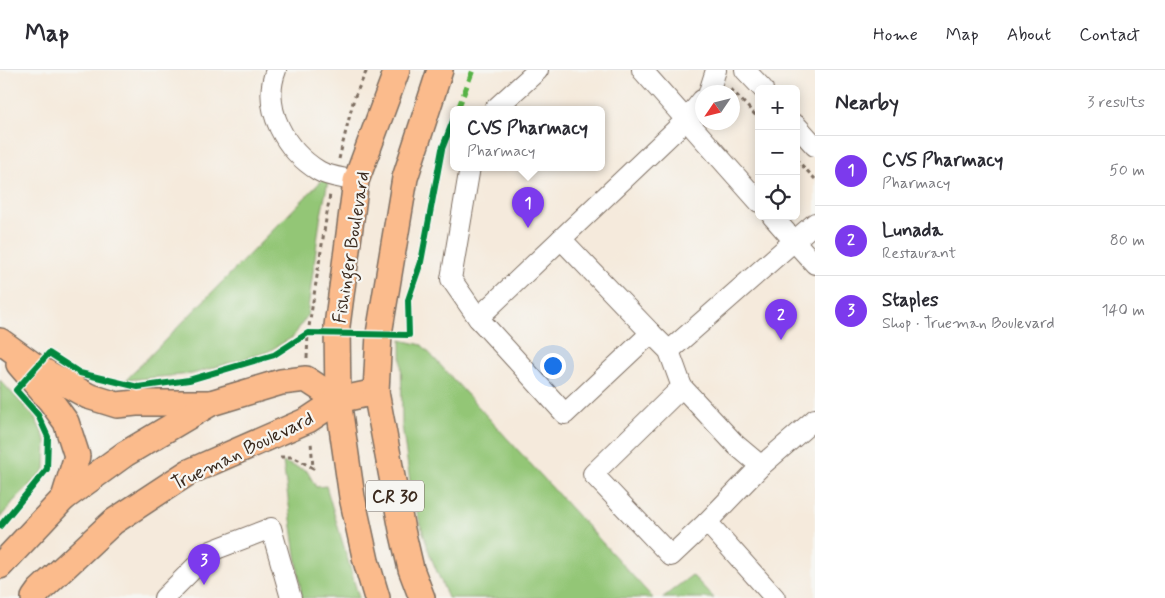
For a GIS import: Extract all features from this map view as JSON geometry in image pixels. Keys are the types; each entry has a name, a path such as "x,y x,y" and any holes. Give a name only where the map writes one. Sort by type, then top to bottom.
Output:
{"main road":[{"name":"Fishinger Boulevard","path":"338,400 336,326 356,181 397,70"},
{"path":"376,392 379,334 405,178 440,70"},
{"path":"0,341 36,367 95,399 117,405 211,402"},
{"path":"0,341 66,422 77,456 64,498"},
{"name":"Trueman Boulevard","path":"0,566 64,498 125,454 211,402 281,382 306,379 338,400"},
{"name":"Trueman Boulevard","path":"34,598 113,522 189,472 308,420 338,400 376,392"},
{"name":"CR 30","path":"376,392 402,530 411,569 422,598"},
{"name":"CR 30","path":"338,400 352,497 366,561 377,598"}],"street":[{"path":"498,106 538,70"},
{"path":"642,70 755,198"},
{"path":"746,70 759,85"},
{"path":"711,85 716,71"},
{"path":"270,73 273,108 282,135 292,148 320,172 356,181"},
{"path":"478,318 686,120 695,109"},
{"path":"800,129 815,146"},
{"path":"469,171 451,279 478,318 565,414 651,333"},
{"path":"775,220 815,264"},
{"path":"669,351 815,223"},
{"path":"561,239 669,351 682,387 736,445 761,466"},
{"path":"682,387 593,474 671,556 761,466 815,419"},
{"path":"707,522 775,598"},
{"path":"164,598 211,551 271,528 291,598"}],"path":[{"path":"716,71 755,115"},
{"path":"800,163 815,179"}],"green space":[{"path":"330,172 320,220 307,316 293,337 267,352 192,374 126,380"},
{"path":"401,340 422,345 653,598 448,598 430,555 412,496 402,425"},
{"path":"0,380 35,418 46,441 45,469 0,518"},
{"path":"283,462 307,471 316,487 326,486 359,598 302,598"},
{"path":"692,575 714,598 662,598"}],"marked path":[{"path":"459,106 473,70"}],"cycle path":[{"path":"0,526 47,469 48,437 38,415 16,390 49,353 80,373 138,387 189,380 274,355 308,333 409,335 408,300 421,262 442,149 450,128"}],"place":[{"name":"CVS Pharmacy","path":"528,228"},
{"name":"Lunada","path":"781,340"},
{"name":"Staples","path":"204,585"}]}
